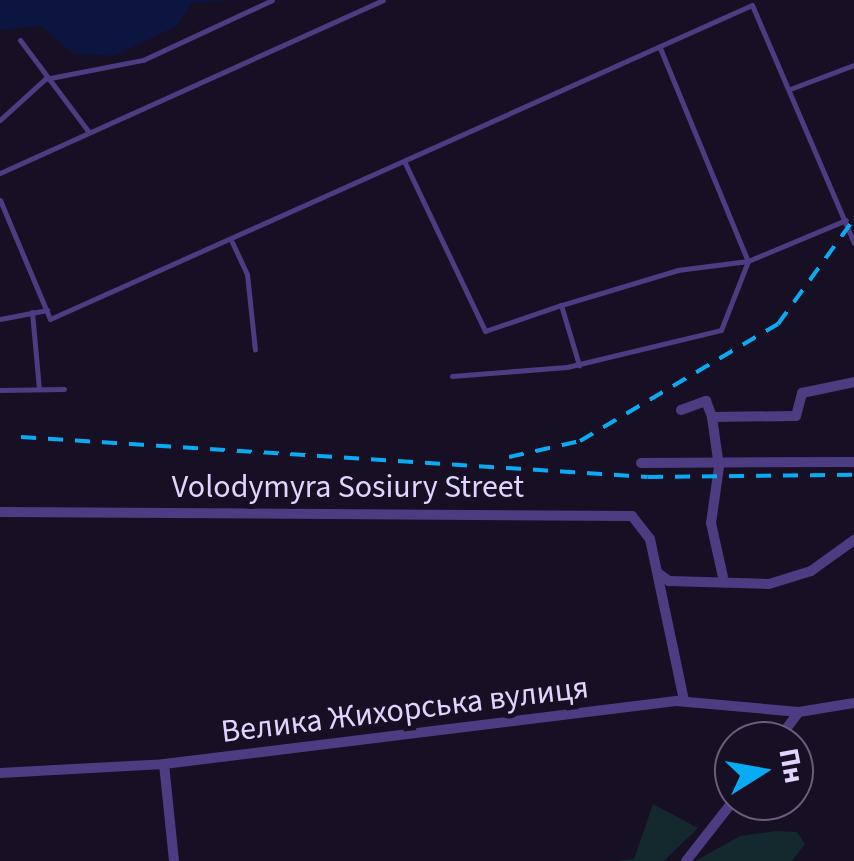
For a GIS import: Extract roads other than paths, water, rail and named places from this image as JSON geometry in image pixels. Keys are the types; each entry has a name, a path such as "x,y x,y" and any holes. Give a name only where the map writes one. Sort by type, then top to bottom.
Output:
{"street":[{"path":"712,417 796,416 802,393 854,382"},
{"path":"681,410 706,400 712,417 720,467 710,523 723,577"},
{"path":"641,463 720,467 854,462"},
{"name":"Volodymyra Sosiury Street","path":"0,512 607,512 644,524 658,572"},
{"path":"658,572 669,581 723,577 770,584 811,571 854,540"},
{"path":"658,572 684,702"},
{"name":"Велика Жихорська вулиця","path":"0,773 164,764 684,702 798,712 854,703"},
{"path":"792,721 798,712"},
{"path":"164,764 174,861"},
{"path":"686,861 717,821"}],"lane":[{"path":"0,120 45,80 142,60 272,0"},
{"path":"0,174 383,0"},
{"path":"0,200 50,318 232,242 760,0"},
{"path":"752,5 854,243"},
{"path":"20,40 45,80 64,90 88,132"},
{"path":"452,376 579,364 720,330 748,261 660,46"},
{"path":"790,89 854,65"},
{"path":"405,163 485,331 678,270 748,261 846,220"},
{"path":"232,242 247,274 255,350"},
{"path":"561,305 579,364"},
{"path":"0,320 46,310"},
{"path":"32,312 38,389"},
{"path":"0,390 64,389"}],"railway":[{"path":"509,457 580,441 778,324 854,219"},
{"path":"21,437 648,477 854,475"}]}
